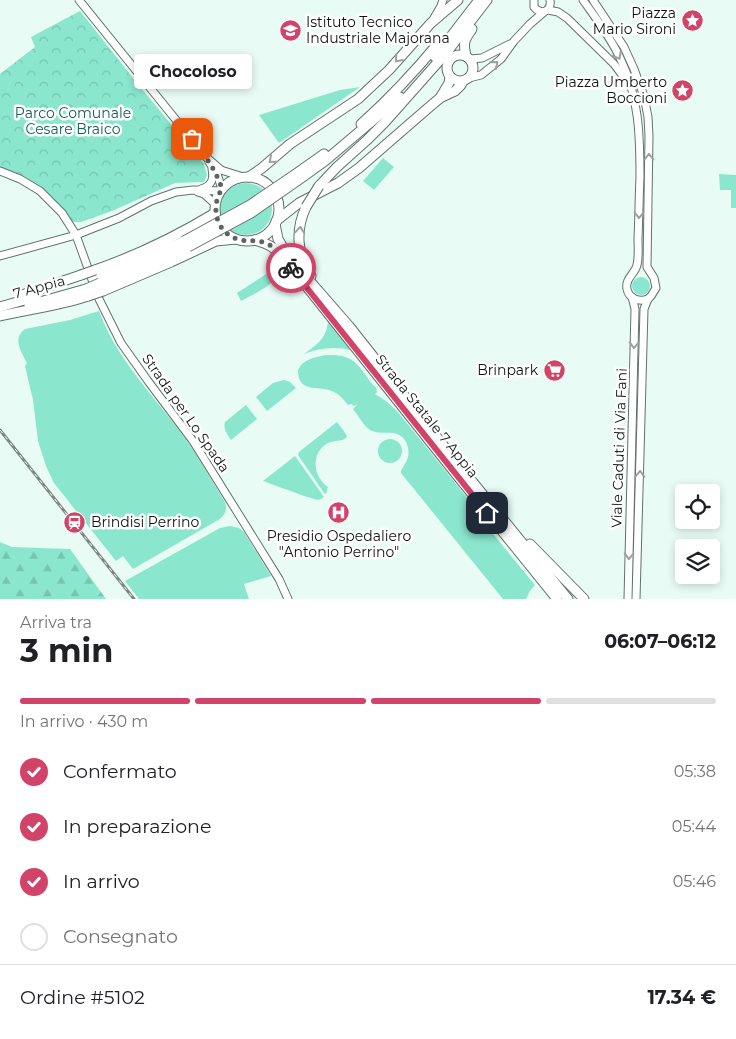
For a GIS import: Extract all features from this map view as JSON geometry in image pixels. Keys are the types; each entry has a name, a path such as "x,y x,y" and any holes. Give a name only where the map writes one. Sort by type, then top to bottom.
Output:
{"highway":[{"path":"99,280 125,260 159,245 194,226 215,208 221,190 233,180 246,177 262,168 290,144 358,99 389,70 431,23 458,0"},
{"path":"302,174 368,118 430,53 473,0"},
{"path":"326,160 392,105 436,56 479,0"},
{"path":"0,302 85,286 99,280 171,262 216,241 255,240 263,236 270,231 276,222 349,177 440,98 455,91 461,85 473,71 464,40 488,0"},
{"path":"332,305 308,271 301,254 299,231 302,205 337,167 368,140 415,89 488,0"},
{"path":"440,98 449,84 447,66 451,59 458,55 468,58"},
{"path":"415,89 435,74 443,73 456,81 466,79"},
{"path":"0,307 85,286 145,266 186,244 358,140 397,108"},
{"path":"246,177 257,178 270,187 277,200 276,235 283,248 332,305"},
{"path":"277,200 302,205"},
{"path":"215,208 222,228 228,235 236,239"},
{"name":"Strada Statale 7 Appia","path":"255,240 267,243 278,251 557,599"},
{"path":"0,316 62,304 85,286"},
{"name":"7 Appia","path":"0,312 85,286"},
{"name":"Strada Statale 7 Appia","path":"332,305 568,599"},
{"path":"497,512 584,599"}],"street":[{"path":"79,0 206,157 221,170 246,177"},
{"path":"431,23 443,0"},
{"path":"466,79 481,75 501,59 514,41 546,11 550,6 550,0"},
{"name":"Viale Caduti di Via Fani","path":"583,0 620,57 634,93 639,121 637,266 626,284 635,309 628,599"},
{"name":"Viale Caduti di Via Fani","path":"592,0 624,47 644,96 648,117 647,267 656,283 656,288 644,309 636,599"},
{"path":"534,2 538,11 558,12 567,18 614,64 631,87"},
{"path":"530,24 534,2"},
{"path":"468,58 482,58 514,41"},
{"path":"193,190 221,190 217,174 206,157"},
{"path":"0,256 76,235 119,218 151,201 176,192 208,187 212,179 212,168"},
{"name":"Strada per Lo Spada","path":"0,171 40,190 62,214 76,235 100,299 121,343 193,441 279,579 288,599"},
{"path":"193,190 204,194 215,208"},
{"path":"633,273 642,271 651,275"},
{"path":"632,297 640,300 648,299"}],"green space":[{"name":"Parco Comunale Cesare Braico","path":"80,11 204,164 207,175 204,182 175,183 112,211 81,222 73,222 43,188 20,174 0,167 0,74 35,47 31,37"},
{"path":"360,87 279,143 259,115 340,90"},
{"path":"383,158 394,167 374,190 363,181"},
{"path":"719,174 736,175 736,208 731,208 731,190 720,190"},
{"path":"241,183 251,183 260,187 268,195 272,209 268,223 260,231 251,235 241,235 232,231 224,223 220,214 220,204 224,195 232,187"},
{"path":"277,267 279,272 273,281 241,301 237,293"},
{"path":"637,277 645,277 650,282 648,293 637,295 632,290 632,282"},
{"path":"99,311 126,362 185,438 226,506 225,513 220,519 133,569 123,556 116,561 54,483 38,441 33,400 25,366 27,363 18,341 25,329 70,320"},
{"path":"328,320 351,350 327,348 304,354 324,336"},
{"path":"326,355 343,356 354,362 376,387 377,392 375,394 397,411 478,511 477,514 480,513 489,529 535,585 526,599 503,599 401,473 407,459 408,447 400,435 370,430 353,409 357,405 348,405 334,392 305,386 302,383 298,370 300,366 310,359"},
{"path":"284,380 290,382 296,388 267,411 256,397 273,383"},
{"path":"246,405 257,419 231,440 225,429 225,422"},
{"path":"337,422 347,437 322,447 316,459 319,477 328,487 326,494 298,455 299,452"},
{"path":"390,439 398,443 402,451 398,459 390,463 382,459 378,451 382,443"},
{"path":"295,456 323,498 318,500 263,481"},
{"path":"230,526 239,528 244,532 271,576 244,584 249,599 139,599 125,581 220,528"},
{"path":"0,542 12,547 70,549 106,599 0,599"}],"railway":[{"path":"0,430 134,599"}],"way so far":[{"path":"192,139 220,180 222,189 215,204 215,213 222,228 228,235 236,239 267,243 278,251 291,268"}],"place":[{"name":"Piazza Mario Sironi","path":"692,21"},
{"name":"Istituto Tecnico Industriale Majorana","path":"290,30"},
{"name":"Piazza Umberto Boccioni","path":"683,90"},
{"name":"Chocoloso","path":"192,139"},
{"name":"Brinpark","path":"554,370"},
{"name":"Presidio Ospedaliero \"Antonio Perrino\"","path":"339,513"},
{"name":"Brindisi Perrino","path":"75,522"}],"route":[{"path":"291,268 487,513"}]}
